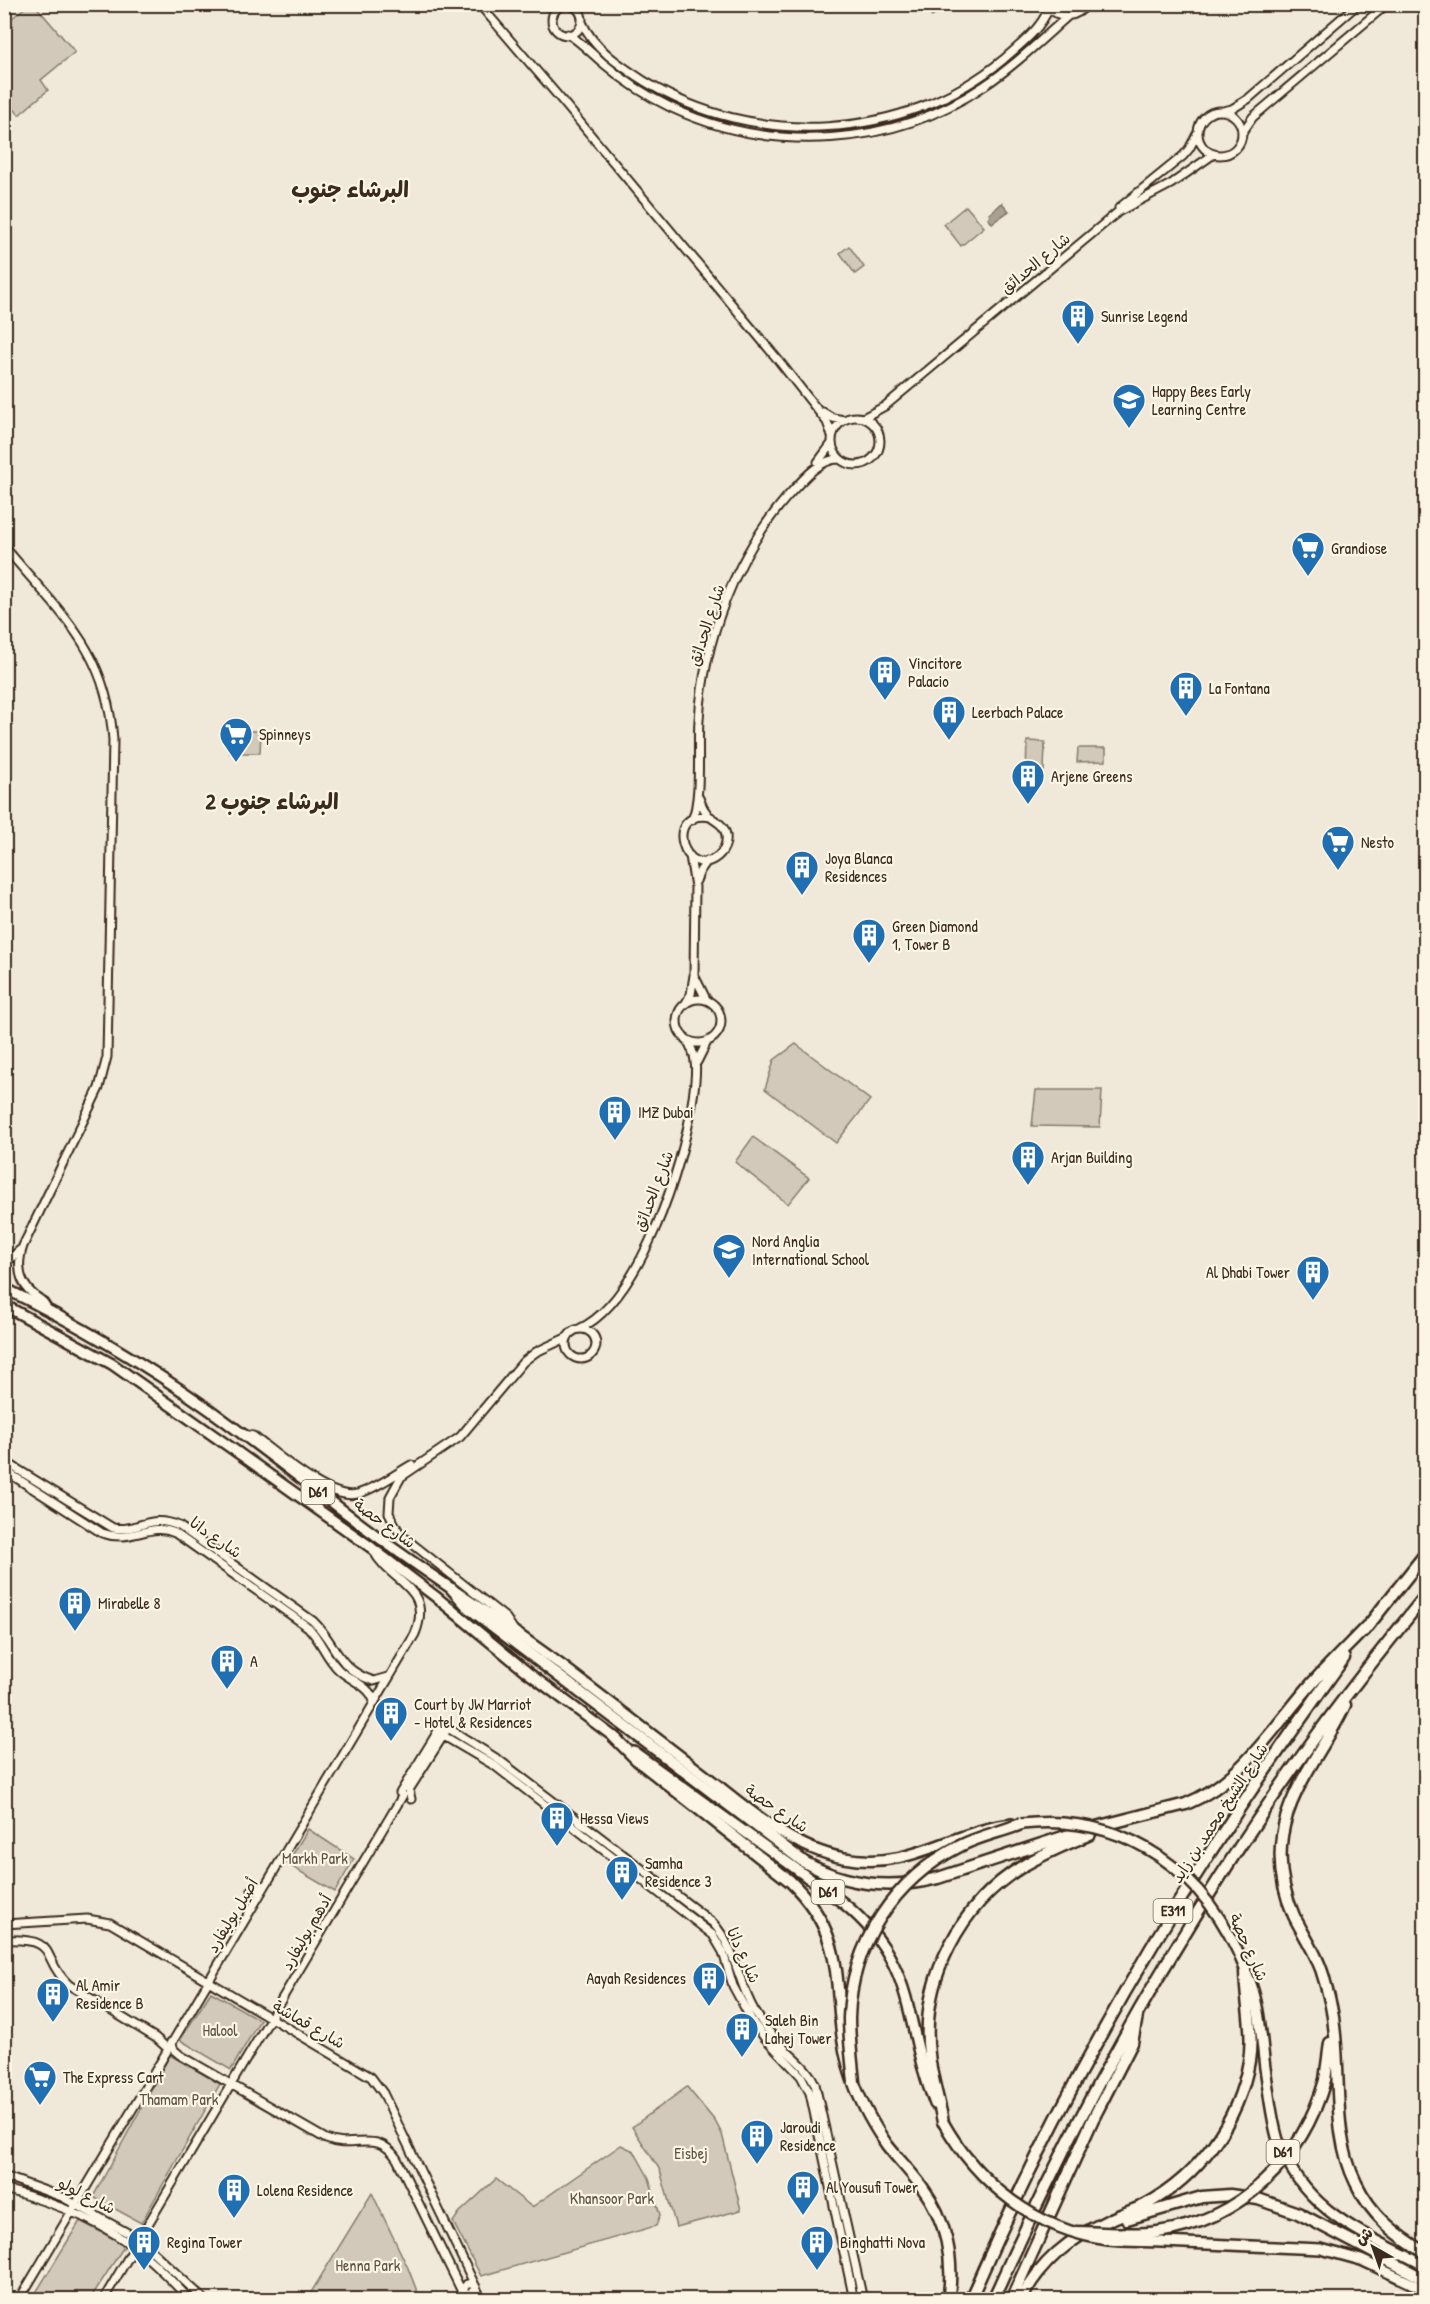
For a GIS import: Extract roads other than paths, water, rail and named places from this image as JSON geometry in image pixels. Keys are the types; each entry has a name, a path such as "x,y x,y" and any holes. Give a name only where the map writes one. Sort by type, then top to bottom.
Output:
{"highway":[{"name":"شارع الشيخ محمد بن زايد","path":"970,2300 1048,2134 1117,2006 1177,1904 1246,1797 1367,1626 1425,1553"},
{"path":"452,1589 469,1608 804,1862 833,1876 873,1885 920,1883 1075,1833 1186,1804 1205,1796 1231,1778 1248,1761 1308,1689 1367,1626"},
{"name":"E311","path":"993,2300 1065,2147 1137,2011 1265,1809 1354,1686 1425,1595"},
{"path":"1354,1686 1332,1733 1293,1797 1284,1822 1281,1850 1282,1877 1295,1916 1317,1958 1330,2007 1334,2025 1341,2131 1350,2170 1377,2216 1396,2234 1425,2253"},
{"path":"614,1737 637,1760 790,1881 814,1909 831,1942 836,1965 845,2047 854,2082 866,2110 881,2135 924,2188 937,2212 949,2252 948,2300"},
{"path":"943,2122 929,2054 928,2030 937,1979 952,1941 979,1903 1005,1878 1034,1860 1114,1823"},
{"path":"854,2082 850,2034 851,2000 862,1952 877,1922 908,1882 933,1861 963,1845 1021,1824"},
{"path":"1021,2300 1036,2273 1052,2256 1070,2241 1145,2204 1176,2184 1202,2159 1223,2130 1239,2097 1249,2063 1251,2026 1245,1969"},
{"path":"1075,2232 1132,2234 1158,2232 1195,2223 1230,2207 1265,2182 1294,2148 1316,2108 1325,2080 1330,2051 1330,2007"},
{"path":"1011,2300 1103,2098 1132,2043 1137,2011"},
{"path":"1090,2230 1188,2200 1216,2195 1244,2196 1285,2207 1425,2280"}],"main road":[{"name":"شارع حصة","path":"4,1288 47,1309 139,1363 242,1434 381,1539 515,1632 752,1811 806,1846 829,1855 867,1860 889,1860 911,1856 979,1831 999,1826 1040,1822 1080,1824 1117,1834 1151,1850 1182,1873 1209,1901 1230,1934 1255,2000 1274,2126 1291,2168 1309,2193 1331,2214 1425,2266"},
{"name":"شارع حصة","path":"4,1305 112,1364 372,1548 527,1672 842,1902 867,1926 888,1953 903,1985 925,2077 943,2122 967,2159 997,2191 1034,2215 1075,2232 1108,2240 1321,2249 1361,2260 1425,2290"}],"street":[{"path":"479,4 809,398 829,424 839,459"},
{"path":"582,22 578,29 563,34 553,24 552,10 564,5 577,9 589,35 621,65 652,85 687,103 722,116 758,124 825,127 882,119 925,106 982,75 1015,50 1041,23 1048,6 1061,15 1068,16 1076,14 1087,4"},
{"path":"1358,4 1248,99 1232,109 1213,112 1207,116 1200,124 1198,132 1202,145 1214,154 1225,154 1234,149 1253,117 1388,4"},
{"path":"568,34 633,86 672,108 694,117 762,135 834,138 859,135 909,123 966,98 1003,73 1068,16"},
{"path":"1223,111 1236,118 1242,133"},
{"name":"شارع الحدائق","path":"1092,233 1124,203 1152,183 1183,156 1190,149 1198,132"},
{"name":"شارع الحدائق","path":"863,418 885,406 1118,212 1171,184 1214,154"},
{"path":"809,398 828,416 844,420"},
{"path":"799,484 823,462 839,459 852,465 870,460 879,446 878,419 885,406"},
{"path":"799,484 826,453 836,428 844,420 853,417 863,418 871,422 877,430"},
{"name":"شارع الحدائق","path":"692,819 697,807 701,695 714,634 729,593 747,556 769,520 799,484"},
{"path":"4,546 73,626 91,655 107,699 113,750 105,1068 95,1096 23,1246 19,1259 22,1280 47,1309"},
{"path":"695,887 700,871 707,861 720,854 726,841 724,828 711,817 698,793"},
{"path":"707,861 690,856 683,848 681,836 684,828 692,819 711,817"},
{"path":"690,856 695,887 694,975 692,994 678,1013 677,1022 679,1031 694,1053 696,1064"},
{"path":"694,975 702,994 718,1009 722,1021 719,1032 707,1042 696,1064"},
{"path":"686,1003 694,999 707,1000"},
{"path":"685,1038 698,1043 707,1042"},
{"name":"شارع الحدائق","path":"601,1314 636,1266 660,1220 688,1130 696,1064"},
{"path":"4,1264 23,1246"},
{"path":"515,1632 506,1618 406,1539 392,1521 390,1497 396,1483 407,1473 460,1437 524,1362 543,1349 568,1337 601,1314"},
{"path":"543,1349 561,1349 577,1359 586,1358 595,1351 596,1331 601,1314"},
{"path":"579,1329 588,1330 596,1339"},
{"path":"568,1337 569,1352"},
{"path":"242,1434 253,1436 326,1489 341,1495 359,1493 433,1456"},
{"name":"شارع دانا","path":"4,1461 113,1528 128,1529 158,1520 179,1526 313,1621 322,1631 336,1655 348,1666 374,1681 386,1679 390,1675"},
{"name":"شارع دانا","path":"4,1470 111,1536 129,1537 158,1528 175,1533 308,1627 317,1636 337,1669 368,1690 374,1702"},
{"name":"أصيل بوليفارد","path":"19,2300 415,1634 420,1615 410,1587 381,1562 372,1548"},
{"name":"شارع دانا","path":"854,2300 810,2093 801,2076 752,2021 733,1986 718,1941 707,1930 514,1780 478,1755 440,1734 442,1728 448,1728 482,1748 557,1803 713,1923 724,1937 746,1994 758,2015 774,2037 809,2073 815,2084 863,2300"},
{"path":"411,1799 410,1788 440,1734"},
{"name":"أدهم بوليفارد","path":"103,2300 322,1932 401,1794 440,1734"},
{"path":"354,1887 356,1874"},
{"path":"252,1890 265,1885"},
{"name":"شارع قماشة","path":"4,1924 102,1920 134,1936 365,2072 376,2082 482,2300"},
{"path":"322,1932 331,1927"},
{"path":"4,1940 27,1939 41,1944 48,1952 58,1973 69,1985 169,2045 180,2055 333,2142 384,2144 397,2159 466,2300"},
{"path":"112,2130 115,2140"},
{"name":"شارع لولو","path":"4,2176 50,2191 139,2239 205,2300"},
{"name":"شارع لولو","path":"4,2189 72,2212 104,2227 154,2263 190,2300"},
{"path":"424,2234 435,2235"},
{"path":"462,2290 467,2284 473,2284 476,2287"}],"place":[{"name":"Sunrise Legend","path":"1078,345"},
{"name":"Happy Bees Early Learning Centre","path":"1129,429"},
{"name":"Grandiose","path":"1308,577"},
{"name":"Vincitore Palacio","path":"885,701"},
{"name":"La Fontana","path":"1186,717"},
{"name":"Leerbach Palace","path":"949,741"},
{"name":"Spinneys","path":"236,763"},
{"name":"Arjene Greens","path":"1028,805"},
{"name":"Nesto","path":"1338,871"},
{"name":"Joya Blanca Residences","path":"802,896"},
{"name":"Green Diamond 1, Tower B","path":"869,964"},
{"name":"IMZ Dubai","path":"615,1141"},
{"name":"Arjan Building","path":"1028,1186"},
{"name":"Nord Anglia International School","path":"729,1279"},
{"name":"Al Dhabi Tower","path":"1313,1301"},
{"name":"Mirabelle 8","path":"75,1632"},
{"name":"A","path":"227,1690"},
{"name":"Court by JW Marriot - Hotel & Residences","path":"391,1742"},
{"name":"Hessa Views","path":"557,1847"},
{"name":"Samha Residence 3","path":"622,1901"},
{"name":"Aayah Residences","path":"709,2007"},
{"name":"Al Amir Residence B","path":"53,2023"},
{"name":"Saleh Bin Lahej Tower","path":"742,2058"},
{"name":"The Express Cart","path":"40,2106"},
{"name":"Jaroudi Residence","path":"757,2165"},
{"name":"Al Yousufi Tower","path":"803,2216"},
{"name":"Lolena Residence","path":"234,2219"},
{"name":"Regina Tower","path":"144,2271"},
{"name":"Binghatti Nova","path":"817,2271"}],"district":[{"name":"البرشاء جنوب","path":"350,189"},
{"name":"البرشاء جنوب 2","path":"272,801"}],"park label":[{"name":"Markh Park","path":"315,1858"},
{"name":"Halool","path":"220,2030"},
{"name":"Thamam Park","path":"179,2099"},
{"name":"Eisbej","path":"691,2153"},
{"name":"Khansoor Park","path":"612,2198"},
{"name":"Henna Park","path":"368,2265"}]}
